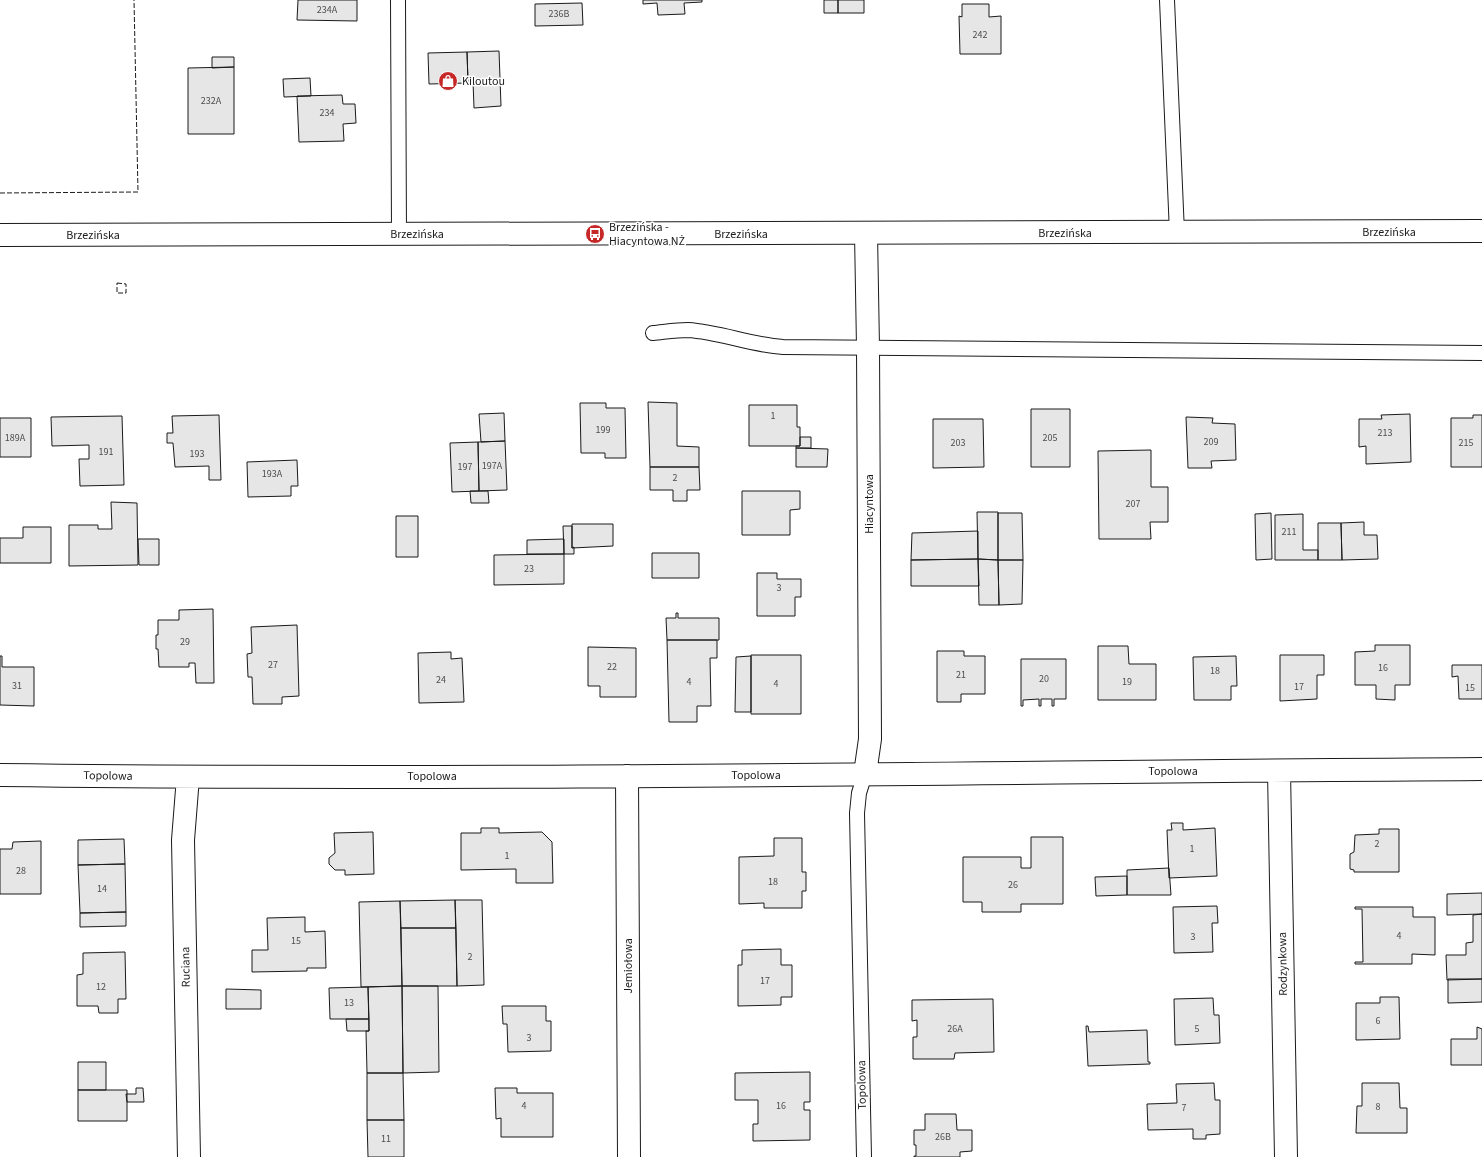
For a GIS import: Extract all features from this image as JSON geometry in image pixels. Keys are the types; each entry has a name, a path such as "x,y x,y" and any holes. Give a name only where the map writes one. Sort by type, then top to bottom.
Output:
{"street":[{"name":"Brzezińska","path":"0,235 1482,231"},
{"name":"Hiacyntowa","path":"865,774 870,739 866,233"},
{"name":"Topolowa","path":"0,775 188,777 627,776 1482,769"},
{"name":"Rodzynkowa","path":"1279,770 1286,1157"},
{"name":"Jemiołowa","path":"627,776 629,1157"},
{"name":"Ruciana","path":"188,777 183,840 189,1157"}],"lane":[{"path":"398,0 400,234"},
{"path":"1167,0 1177,233"},
{"path":"653,333 686,330 703,332 769,346 783,347 1482,353"},
{"name":"Topolowa","path":"864,1157 857,813 859,794 865,774"}],"building":[{"path":"298,0 357,0 357,21 297,20"},
{"path":"643,0 702,0 702,2 684,3 685,14 658,15 657,3 643,4"},
{"path":"824,0 838,0 838,13 824,13"},
{"path":"838,0 864,0 864,13 838,13"},
{"path":"582,3 583,25 535,26 535,4"},
{"path":"962,4 989,4 989,17 1001,16 1001,54 960,54 959,16 962,17"},
{"path":"499,51 501,106 474,108 473,81 468,81 467,52"},
{"path":"467,52 468,83 429,84 428,53"},
{"path":"212,57 234,57 234,67 212,68"},
{"path":"234,67 234,134 188,134 188,68"},
{"path":"310,78 311,96 284,97 283,79"},
{"path":"342,95 343,104 355,104 356,123 343,124 344,141 299,142 297,96"},
{"path":"648,402 677,403 677,446 699,447 699,467 650,467"},
{"path":"580,403 606,403 606,408 625,408 626,458 605,458 605,453 581,453"},
{"path":"749,405 797,405 797,427 800,427 800,446 749,446"},
{"path":"1031,409 1070,409 1070,467 1031,467"},
{"path":"504,413 505,441 481,442 479,414"},
{"path":"1410,414 1411,462 1366,464 1366,446 1359,447 1359,419 1382,419 1381,415"},
{"path":"219,415 221,480 209,480 209,466 175,467 173,443 167,443 167,433 173,433 172,416"},
{"path":"1473,415 1482,415 1482,467 1451,467 1451,418 1473,418"},
{"path":"122,416 124,485 80,486 79,459 89,459 89,445 52,446 51,417"},
{"path":"1186,417 1213,418 1212,423 1235,424 1236,460 1211,461 1212,468 1188,468"},
{"path":"0,418 31,418 31,457 0,457"},
{"path":"933,419 983,419 984,467 933,468"},
{"path":"800,437 811,437 811,448 796,448 796,446 800,446"},
{"path":"505,441 507,490 479,491 478,442"},
{"path":"478,442 479,491 452,492 450,443"},
{"path":"796,448 828,449 827,467 796,467"},
{"path":"1151,450 1151,487 1168,487 1168,522 1150,522 1151,539 1099,539 1098,451"},
{"path":"297,460 298,486 291,486 291,496 248,497 247,462"},
{"path":"650,467 699,467 700,490 687,490 687,501 673,501 673,490 650,490"},
{"path":"470,491 488,491 489,503 471,503"},
{"path":"742,491 800,491 800,509 790,510 790,535 742,535"},
{"path":"111,502 137,503 138,565 69,566 69,525 98,525 98,529 112,529"},
{"path":"977,512 998,512 998,560 978,559"},
{"path":"998,513 1022,513 1023,560 998,560"},
{"path":"1271,513 1272,559 1256,560 1255,514"},
{"path":"1303,514 1303,550 1318,550 1318,560 1275,560 1275,515"},
{"path":"396,516 418,516 418,557 396,557"},
{"path":"1364,522 1364,535 1377,535 1378,559 1342,560 1341,523"},
{"path":"1318,523 1341,523 1342,560 1318,560"},
{"path":"572,524 613,524 613,546 572,548"},
{"path":"563,526 572,526 572,548 574,547 574,554 564,554"},
{"path":"23,527 51,527 51,563 0,563 0,538 23,538"},
{"path":"978,531 978,559 911,560 912,533"},
{"path":"138,539 159,539 159,565 139,565"},
{"path":"564,539 564,554 527,554 527,540"},
{"path":"652,553 699,553 699,578 652,578"},
{"path":"564,554 564,584 494,585 494,555"},
{"path":"978,559 998,560 999,605 979,605"},
{"path":"978,559 979,586 911,586 911,560"},
{"path":"998,560 1023,560 1022,604 999,605"},
{"path":"757,573 777,573 777,579 801,579 801,597 795,597 795,616 757,616"},
{"path":"213,609 214,683 196,683 195,663 189,663 189,667 159,667 158,649 156,649 158,620 179,620 179,610"},
{"path":"676,613 678,613 678,618 719,618 719,640 667,640 666,618 676,618"},
{"path":"297,625 299,696 282,697 282,704 253,704 252,677 248,677 247,654 252,653 251,627"},
{"path":"667,640 717,640 717,658 710,658 711,706 697,706 697,722 669,722"},
{"path":"1375,645 1410,645 1410,685 1395,685 1395,700 1376,699 1376,685 1355,685 1355,652 1375,651"},
{"path":"1098,646 1128,646 1129,664 1156,664 1156,700 1098,700"},
{"path":"588,647 636,648 636,697 600,697 600,686 588,686"},
{"path":"937,651 964,651 964,656 985,656 985,694 961,694 961,702 937,702"},
{"path":"451,652 451,659 462,658 464,702 419,703 418,653"},
{"path":"751,655 801,655 801,714 751,714"},
{"path":"1280,655 1324,655 1324,675 1317,675 1317,699 1280,701"},
{"path":"0,656 2,656 2,667 34,667 34,706 0,705"},
{"path":"751,656 751,712 735,712 736,657"},
{"path":"1236,656 1237,686 1231,686 1231,700 1194,700 1193,657"},
{"path":"1021,659 1066,659 1066,699 1054,699 1054,706 1052,706 1052,699 1041,699 1041,706 1039,706 1039,699 1023,700 1023,706 1021,706"},
{"path":"1452,665 1482,665 1482,699 1459,699 1458,676 1452,677"},
{"path":"1171,823 1183,823 1183,830 1215,828 1217,876 1169,878 1167,830 1172,830"},
{"path":"481,828 499,828 499,833 542,832 552,842 553,883 516,883 516,869 461,870 461,833 481,833"},
{"path":"1379,829 1399,829 1399,872 1354,872 1354,870 1350,869 1350,854 1354,852 1355,835 1379,834"},
{"path":"373,832 374,874 345,875 345,870 335,870 329,864 329,858 335,853 334,833"},
{"path":"1031,837 1063,837 1063,904 1021,904 1021,912 982,912 982,902 963,902 963,857 1021,857 1021,868 1031,868"},
{"path":"774,838 802,838 802,872 806,872 806,891 802,891 802,908 764,908 764,903 739,904 739,857 774,856"},
{"path":"124,839 125,864 78,865 78,840"},
{"path":"41,841 41,894 0,894 0,849 12,849 13,842"},
{"path":"125,864 126,912 80,913 78,865"},
{"path":"1169,868 1171,895 1127,895 1127,870"},
{"path":"1127,876 1127,895 1096,896 1095,877"},
{"path":"1482,893 1482,914 1447,915 1447,894"},
{"path":"455,900 482,900 484,985 457,986"},
{"path":"455,900 456,928 401,928 400,901"},
{"path":"400,901 402,986 361,987 359,902"},
{"path":"1217,906 1218,923 1212,923 1213,952 1174,953 1173,907"},
{"path":"1355,907 1413,907 1413,917 1435,917 1435,955 1412,954 1412,964 1355,964 1355,962 1363,962 1362,909 1355,909"},
{"path":"126,912 126,926 80,927 80,913"},
{"path":"1482,914 1482,979 1447,980 1446,955 1466,955 1466,943 1473,942 1473,915"},
{"path":"305,917 305,932 325,931 326,968 307,968 307,971 252,972 252,950 268,950 267,918"},
{"path":"401,928 456,928 457,986 402,986"},
{"path":"781,949 781,965 792,965 792,997 781,997 781,1005 738,1006 738,965 742,965 742,950"},
{"path":"125,952 126,999 118,999 118,1013 99,1013 98,1006 77,1006 77,975 83,974 83,953"},
{"path":"1448,979 1482,979 1482,1002 1448,1003"},
{"path":"402,986 438,986 439,1072 403,1073"},
{"path":"402,986 403,1073 367,1073 366,1031 369,1031 368,987"},
{"path":"368,987 369,1019 330,1019 329,988"},
{"path":"226,989 261,990 261,1009 226,1009"},
{"path":"1380,997 1399,997 1400,1039 1356,1040 1356,1003 1380,1003"},
{"path":"1213,998 1214,1015 1219,1015 1220,1043 1175,1045 1174,999"},
{"path":"993,999 994,1052 955,1053 954,1059 913,1059 913,1037 917,1037 917,1020 912,1021 912,1000"},
{"path":"502,1006 546,1006 546,1021 551,1021 551,1051 508,1052 507,1024 503,1024"},
{"path":"346,1019 369,1019 369,1031 347,1031"},
{"path":"1086,1026 1088,1026 1089,1032 1147,1030 1148,1062 1150,1062 1150,1064 1088,1066"},
{"path":"1477,1027 1482,1029 1482,1065 1451,1065 1451,1039 1477,1039"},
{"path":"78,1062 106,1062 106,1090 78,1090"},
{"path":"810,1072 810,1102 804,1102 804,1110 810,1110 810,1140 753,1141 753,1124 758,1124 758,1100 735,1100 735,1073"},
{"path":"367,1073 403,1073 404,1120 367,1120"},
{"path":"1214,1083 1215,1100 1220,1100 1220,1134 1206,1135 1206,1139 1193,1139 1193,1129 1148,1130 1147,1104 1177,1103 1176,1084"},
{"path":"1362,1083 1399,1083 1400,1108 1407,1108 1407,1133 1356,1133 1357,1106 1362,1106"},
{"path":"136,1088 143,1088 144,1102 127,1102 126,1094 136,1094"},
{"path":"495,1088 517,1088 517,1093 553,1093 553,1137 501,1137 501,1118 496,1119"},
{"path":"78,1090 127,1090 127,1121 78,1121"},
{"path":"925,1114 956,1114 957,1130 972,1130 972,1151 960,1152 960,1157 914,1157 916,1156 916,1145 914,1145 914,1130 925,1130"},
{"path":"367,1120 404,1120 404,1157 368,1157"}],"fence":[{"path":"0,193 138,192 134,0"},
{"path":"117,283 126,284 126,293 117,293 117,283"}],"place":[{"name":"Kiloutou","path":"448,81"},
{"name":"Brzezińska - Hiacyntowa NŻ","path":"595,234"}]}
